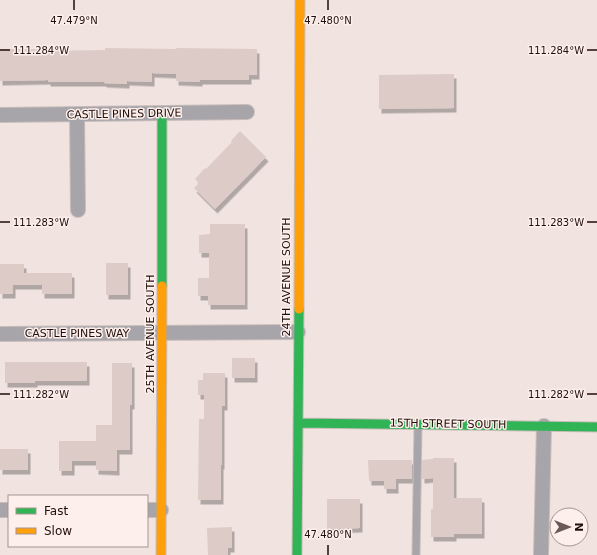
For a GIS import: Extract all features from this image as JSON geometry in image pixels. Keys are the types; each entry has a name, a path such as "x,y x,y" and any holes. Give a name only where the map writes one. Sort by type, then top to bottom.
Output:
{"street":[{"name":"24TH AVENUE SOUTH","path":"297,555 299,422 298,332 300,0"},
{"name":"CASTLE PINES DRIVE","path":"0,115 247,112"},
{"name":"25TH AVENUE SOUTH","path":"161,555 154,510 162,333 162,113"},
{"path":"77,114 78,210"},
{"name":"CASTLE PINES WAY","path":"0,334 298,332"},
{"name":"15TH STREET SOUTH","path":"299,422 597,426"},
{"path":"541,555 544,426"}],"lane":[{"path":"416,555 418,424"}],"building":[{"path":"105,48 257,49 257,75 249,75 249,80 200,80 200,82 176,81 176,74 152,73 152,82 127,81 127,84 104,82 48,82 48,80 0,81 0,49 43,49 43,51 105,50"},
{"path":"454,74 454,108 379,109 379,75"},
{"path":"240,131 266,157 215,209 194,188 199,183 195,179 232,142 231,141"},
{"path":"210,224 245,224 245,305 208,305 208,296 198,296 198,278 209,278 209,253 199,253 199,235 210,234"},
{"path":"106,263 128,263 128,295 106,295"},
{"path":"0,264 24,264 24,273 72,273 72,294 42,294 42,285 13,285 13,294 0,294"},
{"path":"232,358 255,358 255,378 232,378"},
{"path":"5,362 87,362 87,381 35,381 35,383 5,383"},
{"path":"112,363 132,363 130,450 117,450 117,471 96,470 96,461 72,461 72,471 59,471 59,441 96,441 96,425 112,425"},
{"path":"203,373 225,373 225,406 222,406 221,500 198,500 199,419 204,419 204,395 198,395 198,380 203,380"},
{"path":"0,449 28,449 28,470 0,470"},
{"path":"433,458 454,458 454,498 482,498 482,534 454,534 454,537 431,537 433,478 422,479 422,460"},
{"path":"368,460 412,460 412,479 396,479 396,489 384,489 384,481 369,481"},
{"path":"327,499 360,499 360,528 327,529"},
{"path":"232,527 232,548 228,548 228,555 208,555 207,528"}],"traffic: fast":[{"path":"162,113 162,286"},
{"path":"297,555 299,309"},
{"path":"299,423 597,427"}],"traffic: slow":[{"path":"299,309 300,0"},
{"path":"161,555 162,286"}]}
